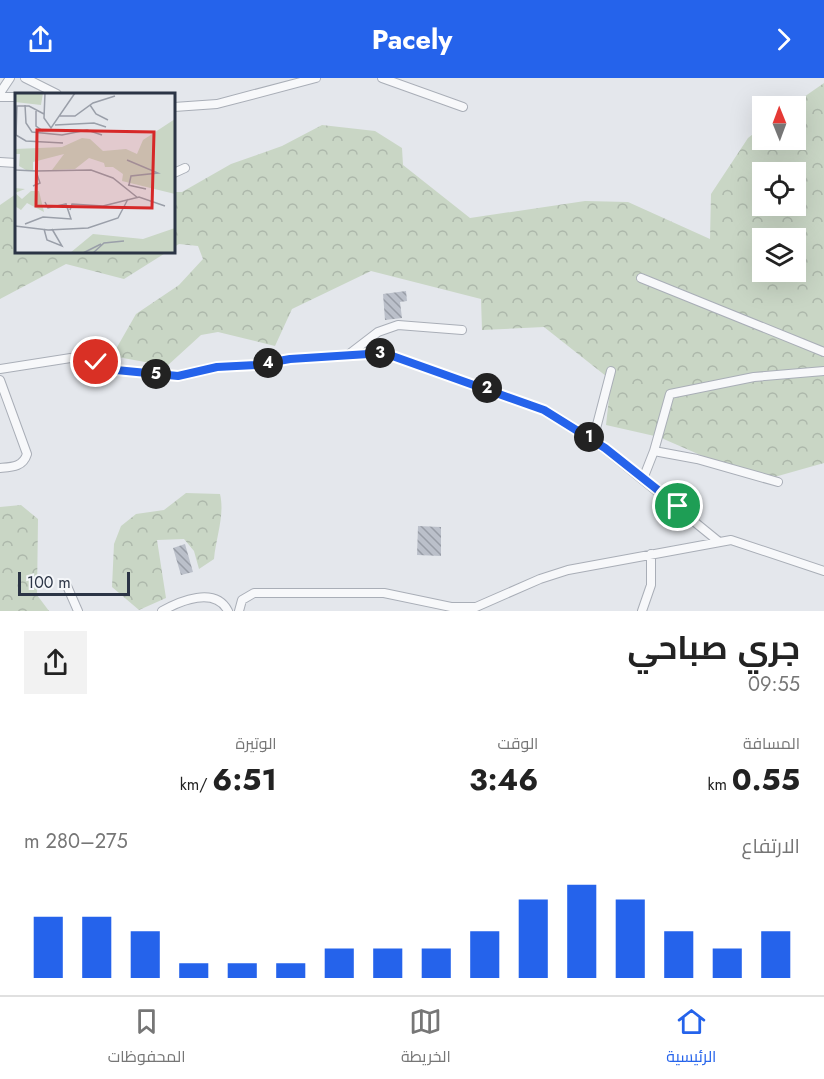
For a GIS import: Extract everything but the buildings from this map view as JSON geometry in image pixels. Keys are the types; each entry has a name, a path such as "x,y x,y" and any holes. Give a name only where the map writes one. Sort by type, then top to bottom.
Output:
{"street":[{"path":"10,78 0,95 15,97"},
{"path":"25,78 55,93"},
{"path":"176,107 217,104 316,78"},
{"path":"381,78 463,107"},
{"path":"0,162 15,164"},
{"path":"176,172 185,168"},
{"path":"641,278 824,352"},
{"path":"345,357 378,332 398,325 462,330"},
{"path":"0,369 76,357 116,370 178,376 217,367 256,365 290,359 384,353 530,403 593,440 718,541"},
{"path":"593,440 611,371"},
{"path":"643,479 654,451 670,393 754,377 824,371"},
{"path":"0,380 27,454 18,466 0,468"},
{"path":"654,451 697,459 778,482"},
{"path":"240,611 242,600 254,593 384,593 451,607 476,607 553,574 731,540 824,571"},
{"path":"642,611 651,585 651,554"},
{"path":"67,586 78,611"},
{"path":"162,611 178,601 211,598 224,603 228,611"}],"green space":[{"path":"824,83 824,463 760,481 659,437 606,425 611,380 544,327 482,330 481,299 371,271 292,309 275,346 218,332 201,335 167,366 112,356 136,314 179,285 203,259 198,246 179,244 176,246 176,192 182,192 231,164 282,146 322,125 375,131 402,148 403,165 470,218 585,201 628,202 710,239 711,194 752,135 752,150 806,150 805,96"},
{"path":"15,195 15,254 164,254 124,279 66,264 0,299 0,205"},
{"path":"186,493 220,494 221,518 214,559 199,569 194,551 184,539 157,540 166,598 139,610 112,587 114,544 121,526 136,514 164,510"},
{"path":"21,505 38,519 37,595 49,611 0,611 0,507"}],"route":[{"path":"96,362 116,370 178,376 217,367 256,365 290,359 384,353 489,388 544,410 605,448 678,506"}]}
